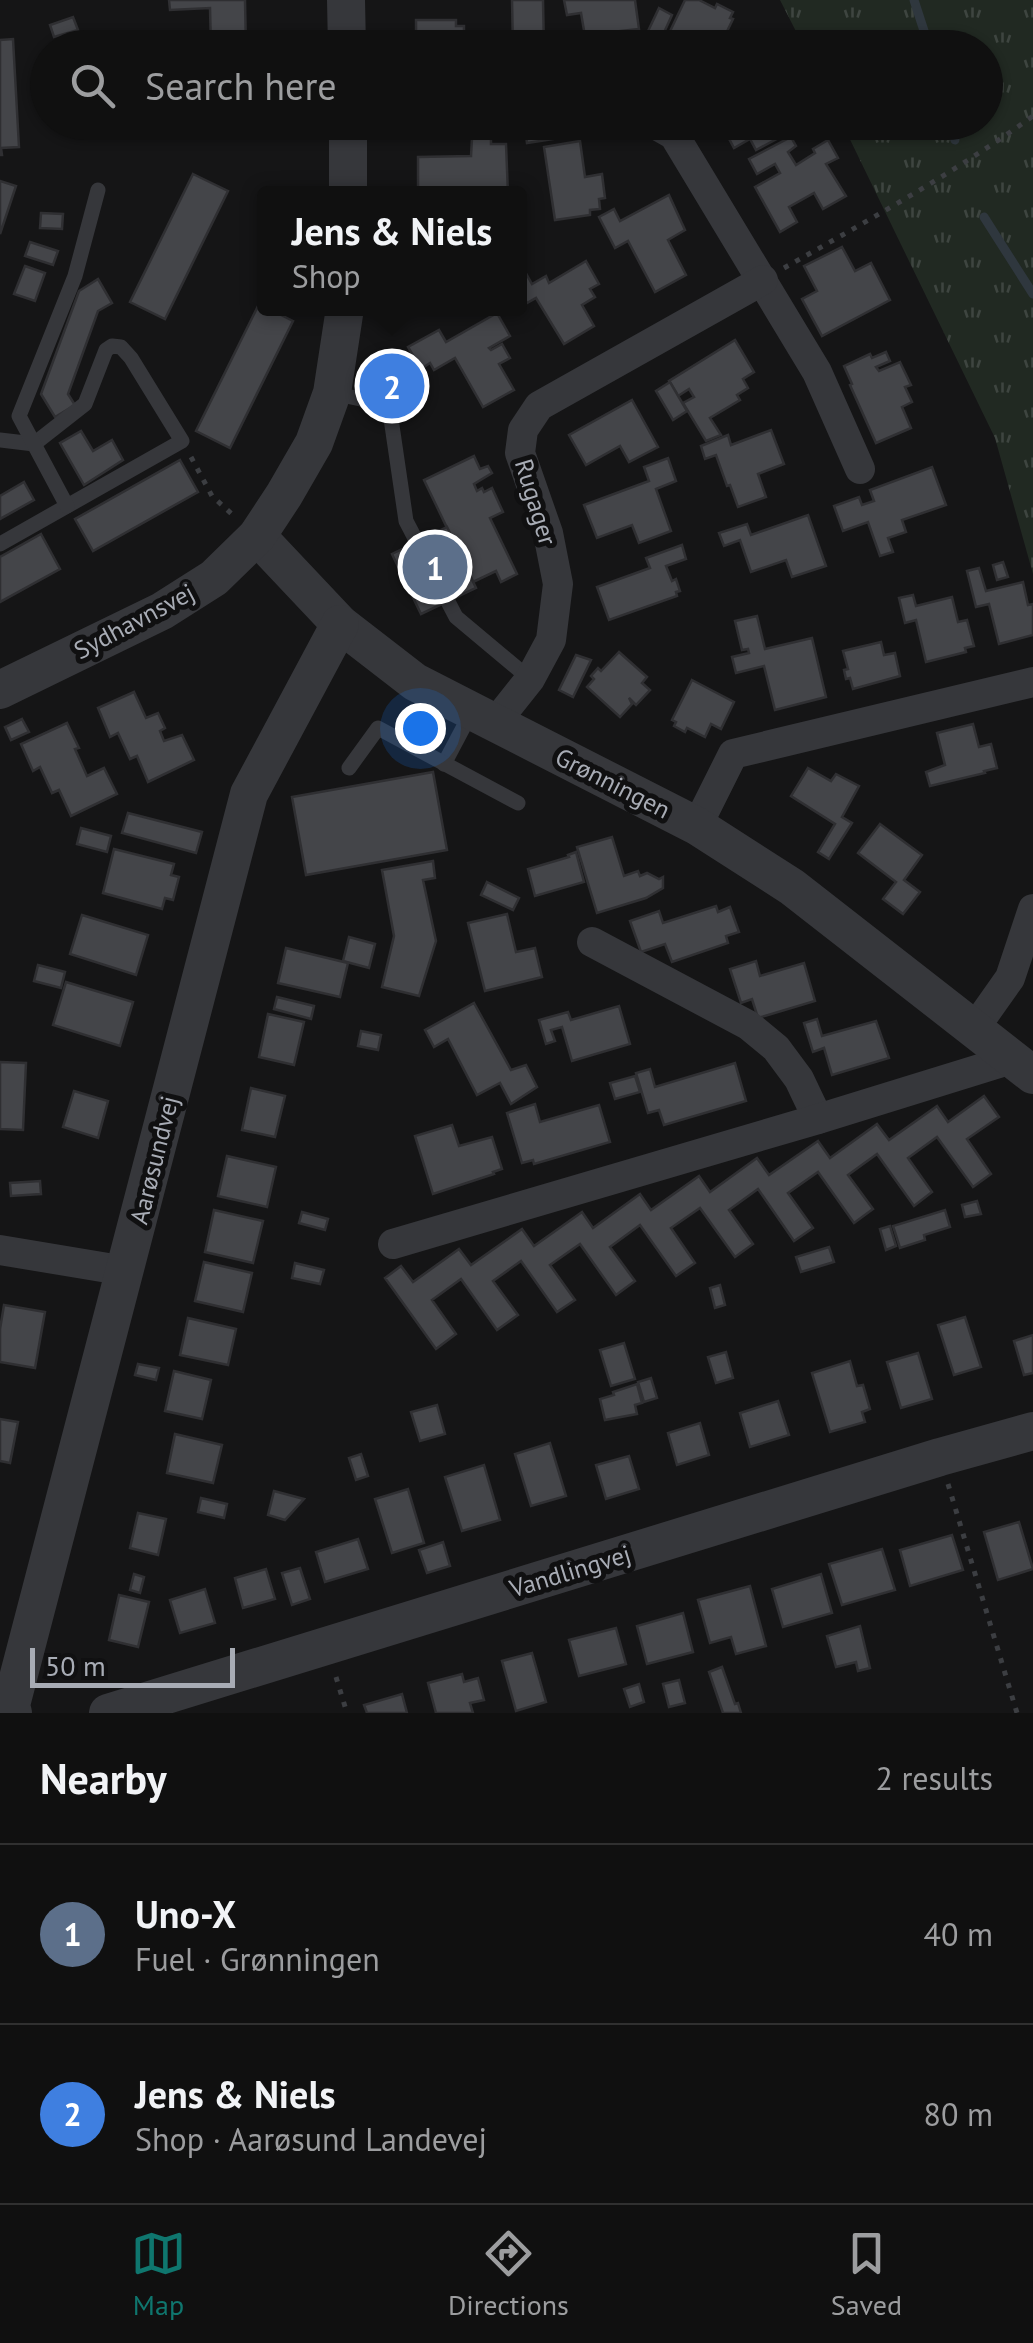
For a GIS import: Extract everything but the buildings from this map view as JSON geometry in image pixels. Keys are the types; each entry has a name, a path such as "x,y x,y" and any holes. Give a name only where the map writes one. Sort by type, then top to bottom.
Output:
{"street":[{"path":"346,0 347,30"},
{"path":"348,140 348,186"},
{"path":"677,140 816,372 860,469"},
{"name":"Rugager","path":"484,717 530,679 551,640 558,584 548,532 520,453 523,430 539,406 763,280"},
{"name":"Sydhavnsvej","path":"0,690 162,611 214,578 257,536 314,443 332,393 345,316"},
{"name":"Grønningen","path":"257,536 340,624 415,682 697,826 792,887 1022,1067"},
{"name":"Aarøsundvej","path":"13,1713 11,1705 249,794 340,624"},
{"path":"697,826 733,754 1033,682"},
{"path":"974,1029 1010,978 1033,909"},
{"path":"592,942 748,1025 776,1048 798,1079 818,1119"},
{"path":"393,1244 818,1119 1022,1067"},
{"path":"0,1250 126,1270"},
{"name":"Vandlingvej","path":"108,1713 1033,1431"}],"lane":[{"path":"67,506 19,416 76,276 98,190"},
{"path":"0,440 34,444 86,404 106,350 112,346 121,347 131,358 182,442 0,544"},
{"path":"332,393 389,405 406,520 456,617 530,679"},
{"path":"444,764 484,717"},
{"path":"349,768 378,728 518,803"}],"path":[{"path":"1003,138 1033,116"},
{"path":"763,280 1000,140"},
{"path":"182,442 212,496 257,536"},
{"path":"940,1457 1017,1713"}],"green space":[{"path":"780,0 1033,0 1033,574 995,438 850,140 1003,140 1003,30 795,30"}],"waterway":[{"path":"914,0 924,30"},
{"path":"984,217 1033,294"}],"place":[{"name":"Jens & Niels","path":"392,386"},
{"name":"Uno-X","path":"435,567"}]}
